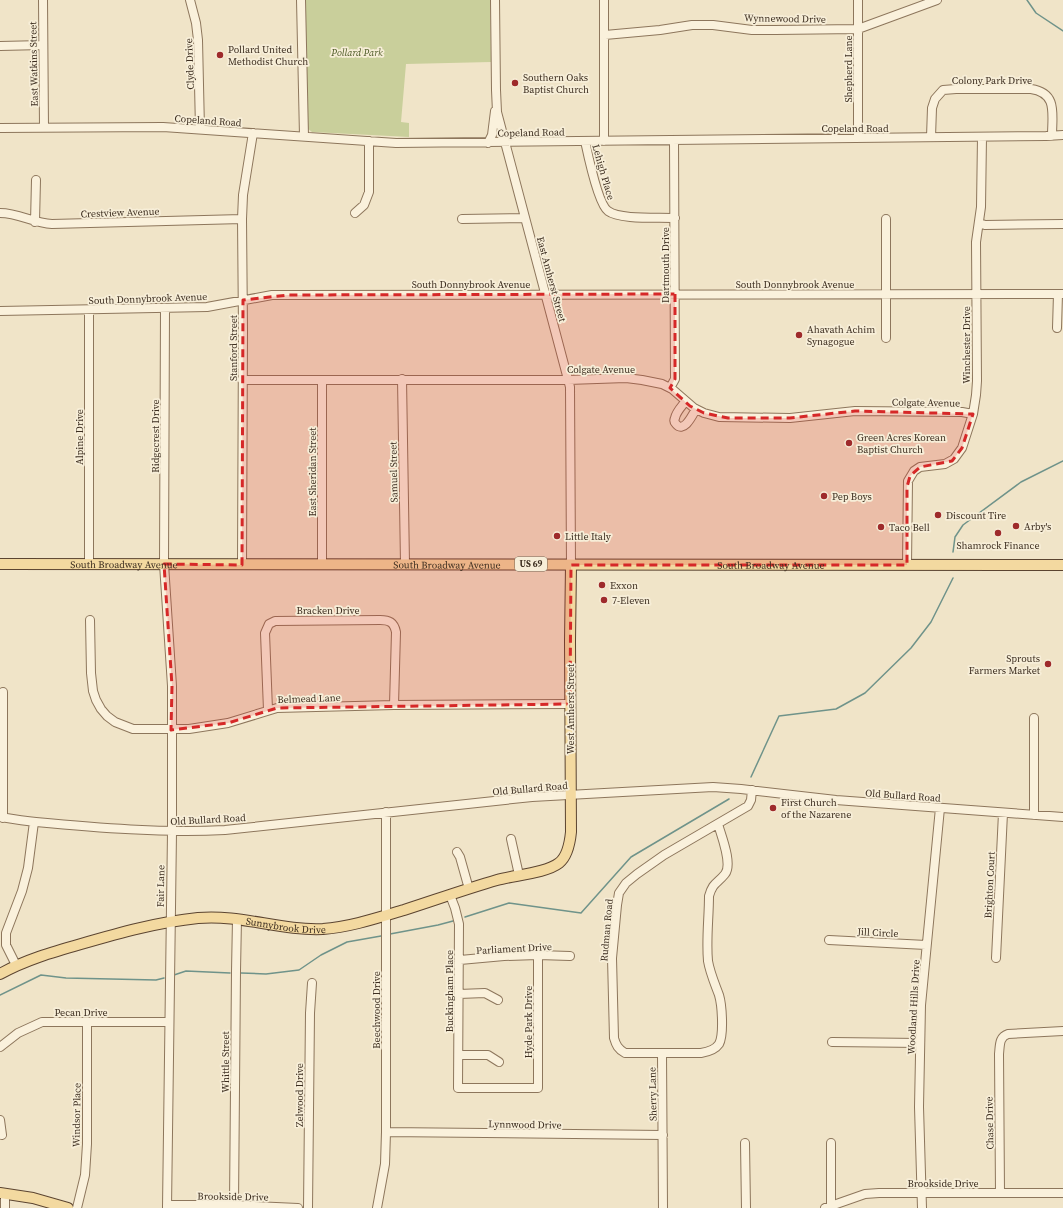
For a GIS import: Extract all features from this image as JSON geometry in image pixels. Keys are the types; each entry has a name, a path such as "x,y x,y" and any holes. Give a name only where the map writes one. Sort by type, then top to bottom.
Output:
{"main road":[{"name":"South Broadway Avenue","path":"0,564 1063,565"},
{"name":"West Amherst Street","path":"566,854 570,838 571,564"},
{"name":"Sunnybrook Drive","path":"0,974 16,965 46,954 117,933 198,918 237,919 303,929 348,926 519,874 550,868 560,862 566,854"},
{"path":"2,1193 33,1198 68,1208"}],"street":[{"name":"East Watkins Street","path":"43,0 44,127"},
{"name":"Clyde Drive","path":"190,0 196,23 198,40 200,129"},
{"path":"301,0 304,136"},
{"name":"East Amherst Street","path":"495,0 496,104 570,392 571,564"},
{"path":"604,0 604,141"},
{"name":"Shepherd Lane","path":"858,0 858,138"},
{"name":"Wynnewood Drive","path":"605,35 660,30 692,25 713,25 752,30 858,28 937,0"},
{"path":"0,46 43,45"},
{"name":"Colony Park Drive","path":"931,137 932,108 935,99 943,90 956,89 1039,90 1045,93 1051,102 1052,136"},
{"path":"488,143 492,135 496,104"},
{"name":"Copeland Road","path":"0,128 156,126 396,143 505,143 1063,135"},
{"name":"Stanford Street","path":"242,565 242,219 243,195 253,133"},
{"name":"Winchester Drive","path":"907,565 907,487 910,476 920,467 945,464 952,461 962,448 972,414 977,386 976,242 981,207 982,137"},
{"name":"Dartmouth Drive","path":"670,388 675,379 674,140"},
{"path":"355,213 364,205 369,192 369,141"},
{"name":"Lehigh Place","path":"585,141 600,197 603,206 608,211 625,217 675,218"},
{"path":"35,222 36,180"},
{"name":"Crestview Avenue","path":"0,213 18,215 35,222 52,224 242,219"},
{"path":"462,219 525,218"},
{"path":"886,220 886,338"},
{"path":"979,223 1063,224"},
{"path":"1057,328 1060,294"},
{"name":"South Donnybrook Avenue","path":"0,311 207,307 272,295 1060,294"},
{"name":"Ridgecrest Drive","path":"164,564 165,309"},
{"name":"Alpine Drive","path":"89,310 89,564"},
{"name":"Colgate Avenue","path":"242,380 568,380 618,378 642,380 662,384 670,388 685,402 696,409 715,416 728,418 790,418 855,411 962,412 972,414"},
{"name":"Samuel Street","path":"402,379 405,564"},
{"name":"East Sheridan Street","path":"322,380 322,564"},
{"path":"685,402 675,418 677,425 681,426 686,424 696,409"},
{"name":"Fair Lane","path":"164,564 171,672 172,832 167,1206"},
{"name":"Belmead Lane","path":"90,620 93,691 96,700 101,709 115,722 132,729 189,729 228,723 277,708 394,705 570,704"},
{"name":"Bracken Drive","path":"268,710 265,633 269,624 275,621 387,620 391,622 396,632 394,705"},
{"path":"2,818 3,692"},
{"path":"1034,718 1034,815"},
{"name":"Old Bullard Road","path":"2,818 34,822 172,832 225,830 532,797 713,787 825,799 1063,817"},
{"name":"Rudman Road","path":"662,1054 625,1053 615,1044 612,958 619,893 626,883 664,855 748,806 751,800 752,790"},
{"name":"Woodland Hills Drive","path":"922,1208 918,1107 921,1006 940,808"},
{"name":"Beechwood Drive","path":"377,1208 385,1164 386,1132 386,812"},
{"name":"Brighton Court","path":"996,958 1003,813"},
{"path":"16,965 6,946 6,933 18,906 24,884 34,822"},
{"name":"Sherry Lane","path":"664,1208 662,1054 708,1052 719,1044 721,1037 720,996 711,974 708,960 709,896 712,887 727,872 728,869 728,859 718,824"},
{"path":"511,839 519,874"},
{"path":"457,852 460,857 469,889"},
{"name":"Buckingham Place","path":"450,895 458,917 460,960 458,1088"},
{"name":"Whittle Street","path":"234,1205 237,919"},
{"name":"Jill Circle","path":"829,940 926,945"},
{"name":"Hyde Park Drive","path":"458,1088 538,1088 538,955"},
{"name":"Parliament Drive","path":"460,960 504,956 570,956"},
{"name":"Zelwood Drive","path":"308,1208 310,1013 312,983"},
{"path":"459,994 485,993 498,1000"},
{"name":"Pecan Drive","path":"0,1047 18,1033 42,1022 169,1022"},
{"name":"Windsor Place","path":"77,1208 85,1175 87,1022"},
{"name":"Chase Drive","path":"1000,1193 1000,1042 1004,1035 1008,1034 1063,1031"},
{"path":"832,1042 920,1043"},
{"path":"459,1055 488,1055 499,1062"},
{"path":"0,1120 2,1135"},
{"name":"Lynnwood Drive","path":"386,1132 663,1136"},
{"path":"746,1143 746,1208"},
{"path":"828,1207 831,1143"},
{"name":"Brookside Drive","path":"828,1207 865,1194 922,1192 1063,1193"},
{"path":"2,1193 5,1208"},
{"name":"Brookside Drive","path":"167,1206 234,1205 298,1208"}],"highlighted area":[{"path":"675,294 675,379 670,388 690,406 704,413 728,418 790,418 855,411 973,414 962,448 952,461 920,467 910,476 907,487 907,565 571,565 570,704 277,708 228,723 171,730 172,686 164,564 242,565 243,300 288,295"}],"green space":[{"name":"Pollard Park","path":"305,0 490,0 491,62 406,64 401,122 409,123 409,137 312,132 307,128"}],"waterway":[{"path":"1027,0 1036,13 1063,31"},
{"path":"953,552 955,537 963,525 1021,482 1063,461"},
{"path":"751,777 779,716 836,709 865,693 911,648 931,622 953,578"},
{"path":"465,917 509,903 581,913 631,857 729,799"},
{"path":"390,934 453,921"},
{"path":"241,973 266,974 299,970 321,955 347,942 381,936"},
{"path":"174,975 186,971 230,973"},
{"path":"0,995 41,975 66,978 156,980 164,978"}],"place":[{"name":"Pollard United Methodist Church","path":"220,55"},
{"name":"Southern Oaks Baptist Church","path":"515,83"},
{"name":"Ahavath Achim Synagogue","path":"799,335"},
{"name":"Green Acres Korean Baptist Church","path":"849,443"},
{"name":"Pep Boys","path":"824,496"},
{"name":"Discount Tire","path":"938,515"},
{"name":"Arby's","path":"1016,526"},
{"name":"Taco Bell","path":"881,527"},
{"name":"Shamrock Finance","path":"998,533"},
{"name":"Little Italy","path":"557,536"},
{"name":"Exxon","path":"602,585"},
{"name":"7-Eleven","path":"604,600"},
{"name":"Sprouts Farmers Market","path":"1048,664"},
{"name":"First Church of the Nazarene","path":"773,808"}]}
